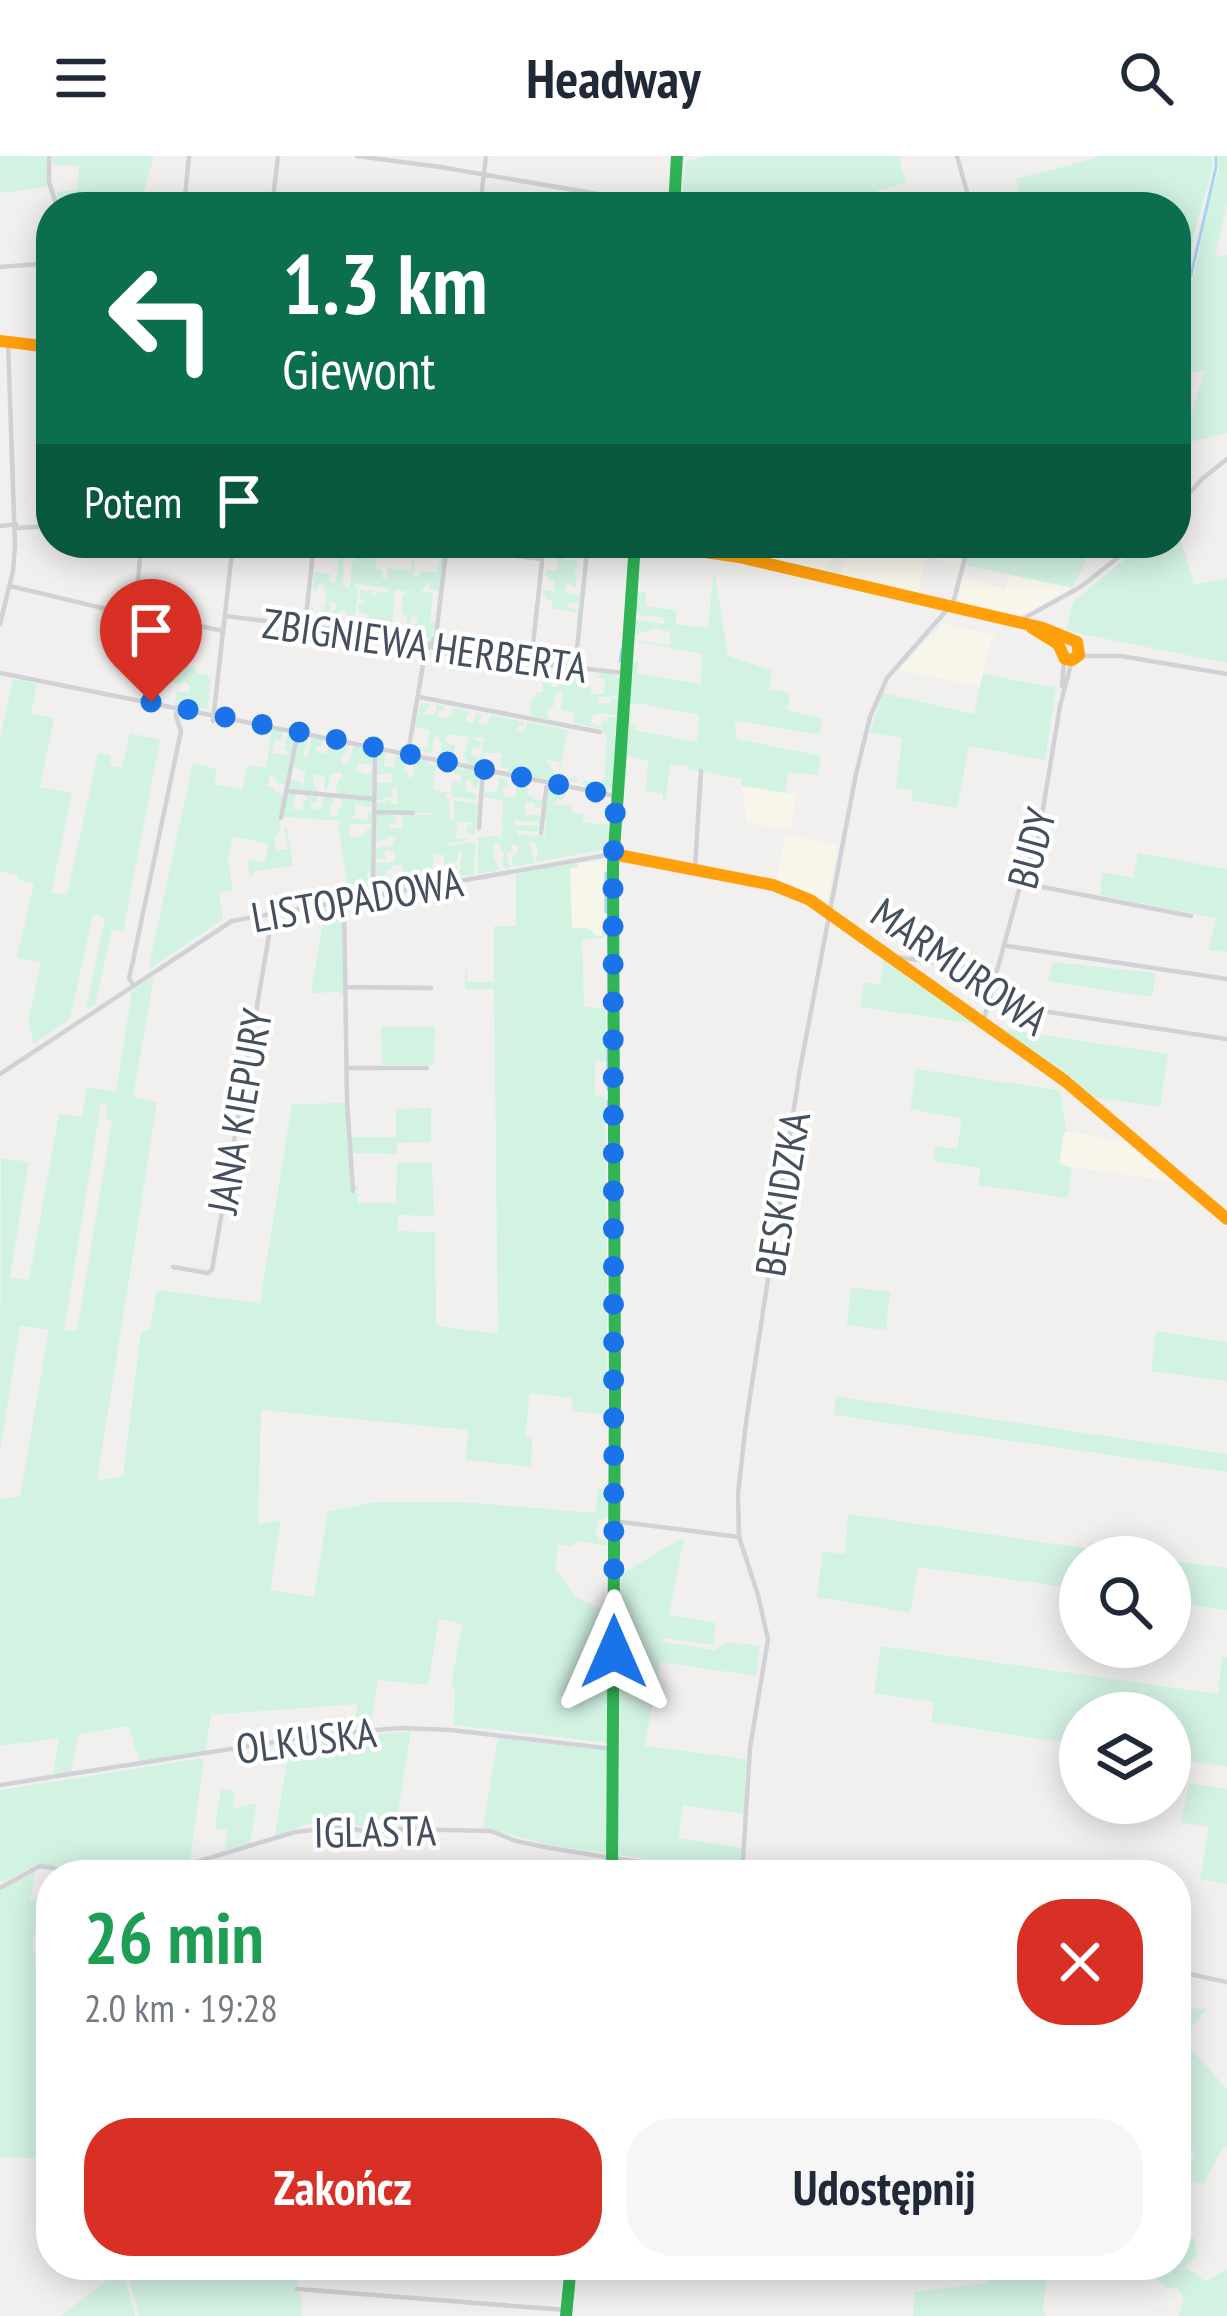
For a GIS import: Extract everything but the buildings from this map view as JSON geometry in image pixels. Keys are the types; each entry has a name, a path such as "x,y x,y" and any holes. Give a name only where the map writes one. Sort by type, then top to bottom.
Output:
{"main road":[{"path":"675,192 677,156"},
{"path":"4,342 36,345"},
{"path":"613,1858 613,854 624,673 637,558"},
{"path":"755,558 1025,626 1070,651"},
{"name":"MARMUROWA","path":"613,854 783,888 810,900 1065,1081 1227,1219"},
{"path":"566,2313 569,2280"}],"street":[{"path":"50,156 52,192"},
{"path":"185,192 189,156"},
{"path":"274,192 278,156"},
{"path":"357,156 585,192"},
{"path":"482,192 486,156"},
{"path":"957,156 967,192"},
{"path":"0,267 36,264"},
{"path":"0,624 15,560 16,526 4,342"},
{"path":"1191,491 1227,459"},
{"path":"0,526 36,526"},
{"path":"127,610 133,604 139,558"},
{"path":"213,717 231,558"},
{"path":"305,626 312,558"},
{"path":"408,753 425,653 436,636 445,558"},
{"path":"531,662 542,559 535,558"},
{"path":"574,668 586,558"},
{"name":"BESKIDZKA","path":"743,1860 750,1748 768,1639 739,1537 738,1494 800,1069 856,773 878,694 891,672 950,608 965,558"},
{"path":"1025,626 1023,617 1082,586 1117,558"},
{"path":"10,586 223,631"},
{"name":"ZBIGNIEWA HERBERTA","path":"225,616 421,640 442,653 624,673"},
{"path":"1070,651 1227,674"},
{"name":"BUDY","path":"982,1022 1040,831 1070,651"},
{"path":"0,673 616,796"},
{"path":"418,697 600,732"},
{"path":"134,986 129,978 181,731 177,707"},
{"path":"281,818 298,731"},
{"path":"374,896 375,746"},
{"path":"479,828 483,768"},
{"path":"694,869 701,771"},
{"path":"541,832 547,782"},
{"path":"286,790 374,799"},
{"path":"374,812 413,812"},
{"name":"LISTOPADOWA","path":"0,1074 228,923 613,854"},
{"path":"1022,883 1191,916"},
{"path":"344,901 353,1191"},
{"name":"JANA KIEPURY","path":"173,1267 212,1270 273,912"},
{"path":"1004,945 1227,979"},
{"path":"890,957 998,971"},
{"path":"346,987 431,988"},
{"path":"989,1003 1227,1039"},
{"path":"346,1068 427,1068"},
{"path":"614,1521 739,1537"},
{"name":"OLKUSKA","path":"0,1785 326,1734 401,1728 614,1749"},
{"name":"IGLASTA","path":"203,1860 295,1832 332,1827 371,1832 491,1831 533,1844 625,1860"},
{"name":"IGLASTA","path":"0,1888 36,1868"},
{"path":"1191,1974 1227,1982"},
{"path":"297,2290 566,2313"}],"shaded area":[{"path":"771,558 830,558 827,571"},
{"path":"845,558 925,558 918,593 841,575"},
{"path":"1009,575 1073,588 1019,617 958,600 963,577 1005,589"},
{"path":"943,624 995,635 980,686 899,670"},
{"path":"742,786 796,795 791,830 747,822"},
{"path":"785,835 838,845 827,902 776,881"},
{"path":"604,860 603,937 569,937 569,865"},
{"path":"1064,1131 1128,1142 1175,1182 1059,1165"}],"green space":[{"path":"0,156 46,156 48,187 0,193"},
{"path":"52,156 154,156 143,192 56,192 77,190 79,166 53,165"},
{"path":"705,156 902,156 906,183 873,192 682,192 685,162"},
{"path":"1212,156 1191,256 1191,192 1019,192 1016,179 1096,158"},
{"path":"1219,156 1227,156 1227,204 1215,257 1227,255 1227,433 1191,442 1191,415 1205,370 1191,373 1191,283"},
{"path":"339,558 344,558 343,586 350,588 356,558 377,559 375,569 387,578 388,568 411,571 414,559 413,577 419,577 420,571 437,572 443,558 439,591 429,589 430,583 418,590 433,594 431,640 413,636 418,616 412,615 407,623 401,611 406,591 395,590 392,622 362,614 360,590 373,591 375,597 388,588 356,584 355,617 341,610 338,625 330,625 337,603 331,602 326,624 311,623 311,606 313,614 321,615 326,601 324,585 313,590 315,572 330,574 329,581 336,582"},
{"path":"556,558 578,563 575,587 567,583 564,592 580,595 579,604 569,602 567,607 579,610 577,630 577,612 552,609 552,601 542,595 543,590 557,591 553,580 544,575 559,564"},
{"path":"968,558 1086,559 1073,588 966,565"},
{"path":"1126,558 1186,558 1194,585 1227,578 1227,663 1066,631 1073,602"},
{"path":"714,570 728,656 772,670 769,689 790,693 787,710 822,718 819,735 735,720 737,739 821,756 818,775 789,772 785,793 742,786 741,779 689,769 689,765 670,765 663,801 663,793 646,792 648,761 627,756 622,829 618,829 626,708 635,730 697,742 699,715 626,704 630,660 638,662 637,673 701,684 702,654 630,640 670,645 670,632 656,628 632,636 633,619 664,624 665,618 632,614 634,592 646,592 646,606 676,610 676,624 708,628"},
{"path":"162,660 208,675 208,707 175,703 177,691 189,693 190,686 184,681 157,681"},
{"path":"556,667 573,669 567,682 573,684 575,672 583,673 591,694 604,694 601,672 621,680 620,696 599,697 597,703 618,699 618,715 599,713 590,724 601,726 602,720 617,717 617,724 611,725 617,726 613,735 618,736 615,773 610,774 614,776 612,791 582,785 585,778 604,780 607,733 573,723 574,712 561,709 563,691 556,693 553,707 547,710 549,719 530,715 532,697 543,692 542,680 548,680 546,669 552,670 551,687 558,687 562,675 554,674"},
{"path":"983,674 1056,688 1045,760 969,746 957,808 911,800 913,791 896,788 902,738 870,733 883,693 974,714"},
{"path":"13,679 37,684 31,713 54,718 40,787 72,793 51,893 67,895 98,753 111,756 110,765 122,768 130,733 160,740 123,932 112,930 95,1005 86,1009 105,918 93,914 70,1019 34,1044 28,1022 41,963 17,957 34,884 0,871 0,739"},
{"path":"421,702 430,704 424,714 432,715 437,705 444,706 438,716 447,719 452,708 450,720 454,708 471,712 465,721 473,724 476,713 481,714 479,724 488,725 490,715 524,722 516,731 524,732 527,722 568,730 559,775 575,776 578,782 569,778 566,784 558,782 560,762 547,760 554,769 554,781 529,776 528,770 525,775 507,771 500,767 502,753 485,753 480,763 484,738 475,737 481,741 471,755 478,757 476,765 463,757 469,737 447,734 446,741 455,746 453,756 438,753 441,742 437,735 432,753 412,749 427,748 430,731 415,726"},
{"path":"272,729 282,730 283,735 281,741 274,740 272,753 288,755 284,750 288,732 295,735 285,785 272,775 265,785 283,794 279,834 274,837 277,851 288,849 287,827 293,866 255,871 250,877 247,860 265,862 269,844 233,836 228,859 233,890 219,892 223,919 148,970 193,763 217,769 214,784 242,790 248,765 266,768"},
{"path":"312,736 324,739 316,751 327,754 332,740 350,743 341,759 344,765 354,744 372,750 372,765 358,763 356,771 372,773 371,797 337,794 335,786 342,773 331,774 327,790 325,776 314,774 313,783 321,793 291,790 293,780 304,785 305,771 292,766 299,738 308,738 303,757 307,759"},
{"path":"377,750 385,751 384,767 395,767 396,755 390,752 399,753 412,778 415,768 410,759 428,759 433,766 439,761 433,789 450,793 446,798 450,819 454,819 454,800 478,804 475,835 467,833 472,822 458,822 455,838 472,839 449,843 475,842 474,875 459,876 459,851 457,861 452,862 457,878 445,880 444,855 434,854 431,883 391,890 391,879 403,876 403,865 392,866 386,871 387,890 377,891 376,863 395,862 394,851 384,850 386,859 376,859 376,848 391,846 395,839 389,835 376,841 376,814 395,815 396,823 388,829 402,828 403,832 402,815 433,813 376,810 376,804 391,799 391,804 398,804 397,788 391,789 393,796 376,801 376,783 392,782 391,773 376,775"},
{"path":"455,768 479,771 478,788 472,787 471,779 466,780 466,791 476,794 476,800 450,793 453,782 461,781"},
{"path":"499,777 507,780 504,797 515,797 517,780 513,777 529,780 527,796 543,800 542,808 525,802 526,815 541,815 540,823 516,820 513,825 540,825 536,832 518,830 518,835 545,836 551,785 557,786 557,792 561,787 567,789 554,805 573,805 571,812 584,815 583,823 609,824 608,849 536,862 538,851 529,841 534,863 513,867 512,856 519,846 512,845 506,853 510,867 504,869 504,853 494,843 493,856 500,870 478,874 478,837 501,839 506,830 502,828 503,800 482,797 498,791"},
{"path":"296,794 292,809 302,810 305,795 318,796 311,807 318,810 324,796 334,796 330,815 337,816 342,808 340,797 372,801 370,807 355,804 355,816 346,817 368,820 368,812 372,813 371,824 349,824 350,838 372,829 370,894 337,901 349,896 341,821 283,817 286,797"},
{"path":"1138,853 1227,869 1227,952 1208,950 1216,918 1100,895 1102,872 1133,878"},
{"path":"578,862 578,867 570,868 572,928 587,928 602,936 604,924 604,938 582,939 584,1007 606,1008 607,1062 595,1061 595,1095 605,1097 608,1415 573,1411 572,1398 530,1393 525,1435 532,1439 531,1467 466,1460 468,1430 261,1410 258,1524 281,1520 270,1590 314,1597 328,1511 378,1502 462,1502 595,1513 598,1489 612,1489 610,1516 597,1521 596,1532 598,1539 610,1541 610,1571 608,1546 580,1541 558,1545 555,1569 575,1596 607,1612 608,1743 454,1725 455,1688 451,1686 462,1624 439,1619 428,1685 378,1680 370,1725 354,1728 357,1704 211,1715 205,1752 140,1762 128,1726 78,1735 71,1773 53,1776 59,1738 0,1746 0,1500 20,1496 49,1330 20,1326 0,1451 1,1158 29,1162 10,1277 29,1280 59,1114 82,1117 87,1087 116,1092 132,991 154,976 133,1097 157,1103 97,1481 123,1476 141,1332 150,1329 157,1290 260,1303 292,1104 347,1103 352,1185 358,1185 354,1192 358,1203 396,1203 397,1163 432,1163 434,1216 398,1215 398,1231 435,1232 436,1326 498,1334 494,989 465,989 466,955 467,982 494,982 494,926 516,926 516,872","holes":["101,1104 108,1106 106,1119 112,1121 77,1330 64,1330"]},
{"path":"341,905 344,993 311,993 325,910 313,910"},
{"path":"884,956 978,1024 860,1007 864,982 880,984"},
{"path":"1053,962 1156,973 1152,997 1048,981"},
{"path":"381,1027 435,1027 434,1065 382,1065"},
{"path":"997,1028 1168,1054 1160,1107 1092,1097"},
{"path":"916,1069 1059,1090 1067,1132 1059,1164 1072,1167 1068,1198 979,1185 980,1168 933,1161 935,1146 957,1149 962,1118 910,1109"},
{"path":"431,1108 431,1142 397,1143 397,1154 352,1153 351,1137 396,1137 396,1109"},
{"path":"851,1287 890,1292 886,1330 847,1325"},
{"path":"1156,1331 1227,1342 1227,1381 1151,1371"},
{"path":"836,1396 1227,1454 1227,1472 834,1415"},
{"path":"848,1514 1059,1544 1059,1586 918,1567 910,1613 817,1597 823,1551 845,1554"},
{"path":"684,1537 669,1615 716,1623 713,1645 665,1638 664,1642 715,1650 728,1642 760,1646 756,1676 660,1662 645,1746 746,1759 744,1814 683,1805 678,1838 742,1848 740,1860 651,1860 619,1852 621,1574"},
{"path":"1191,1563 1227,1568 1227,1610 1191,1605"},
{"path":"881,1646 1218,1694 1222,1656 1227,1657 1227,1767 1191,1761 1191,1692 1059,1692 1059,1742 931,1722 934,1702 874,1693"},
{"path":"411,1731 396,1824 378,1829 334,1822 308,1824 275,1836 290,1743"},
{"path":"498,1738 609,1751 608,1853 483,1828"},
{"path":"204,1758 190,1860 36,1860 36,1865 0,1881 0,1790"},
{"path":"1191,1783 1227,1789 1227,1884 1200,1879 1209,1827 1191,1824"},
{"path":"221,1789 235,1791 233,1809 257,1803 250,1843 225,1850 228,1830 215,1828"},
{"path":"35,1871 30,1901 36,1898 36,2158 0,2157 0,1891"},
{"path":"1191,2008 1207,2009 1191,2027"},
{"path":"1191,2049 1227,2089 1227,2147 1203,2184 1191,2178"},
{"path":"1195,2238 1196,2256 1191,2261 1191,2239"},
{"path":"1227,2269 1227,2316 1179,2316 1184,2298 1178,2289 1157,2280 1191,2280 1191,2271 1206,2281"},
{"path":"107,2280 125,2280 135,2316 61,2316"},
{"path":"129,2280 298,2280 297,2292 302,2294 301,2316 139,2316"},
{"path":"1045,2280 1046,2316 913,2316 915,2292"}],"waterway":[{"path":"1191,275 1216,156"},
{"path":"620,661 622,649"},
{"path":"606,878 606,912"},
{"path":"608,1049 608,1068"},
{"path":"608,1075 608,1089"},
{"path":"608,1101 608,1121"}],"traffic: fast":[{"path":"675,192 677,156"},
{"path":"612,1860 613,865 634,558"},
{"path":"566,2316 570,2280"}],"traffic: slow":[{"path":"0,341 36,345"},
{"path":"743,558 1043,628 1077,642 1079,655 1065,659 1058,644 1032,628"},
{"path":"613,854 773,885 810,900 1065,1081 1227,1219"}],"route":[{"path":"151,702 616,796 614,1652"}]}
